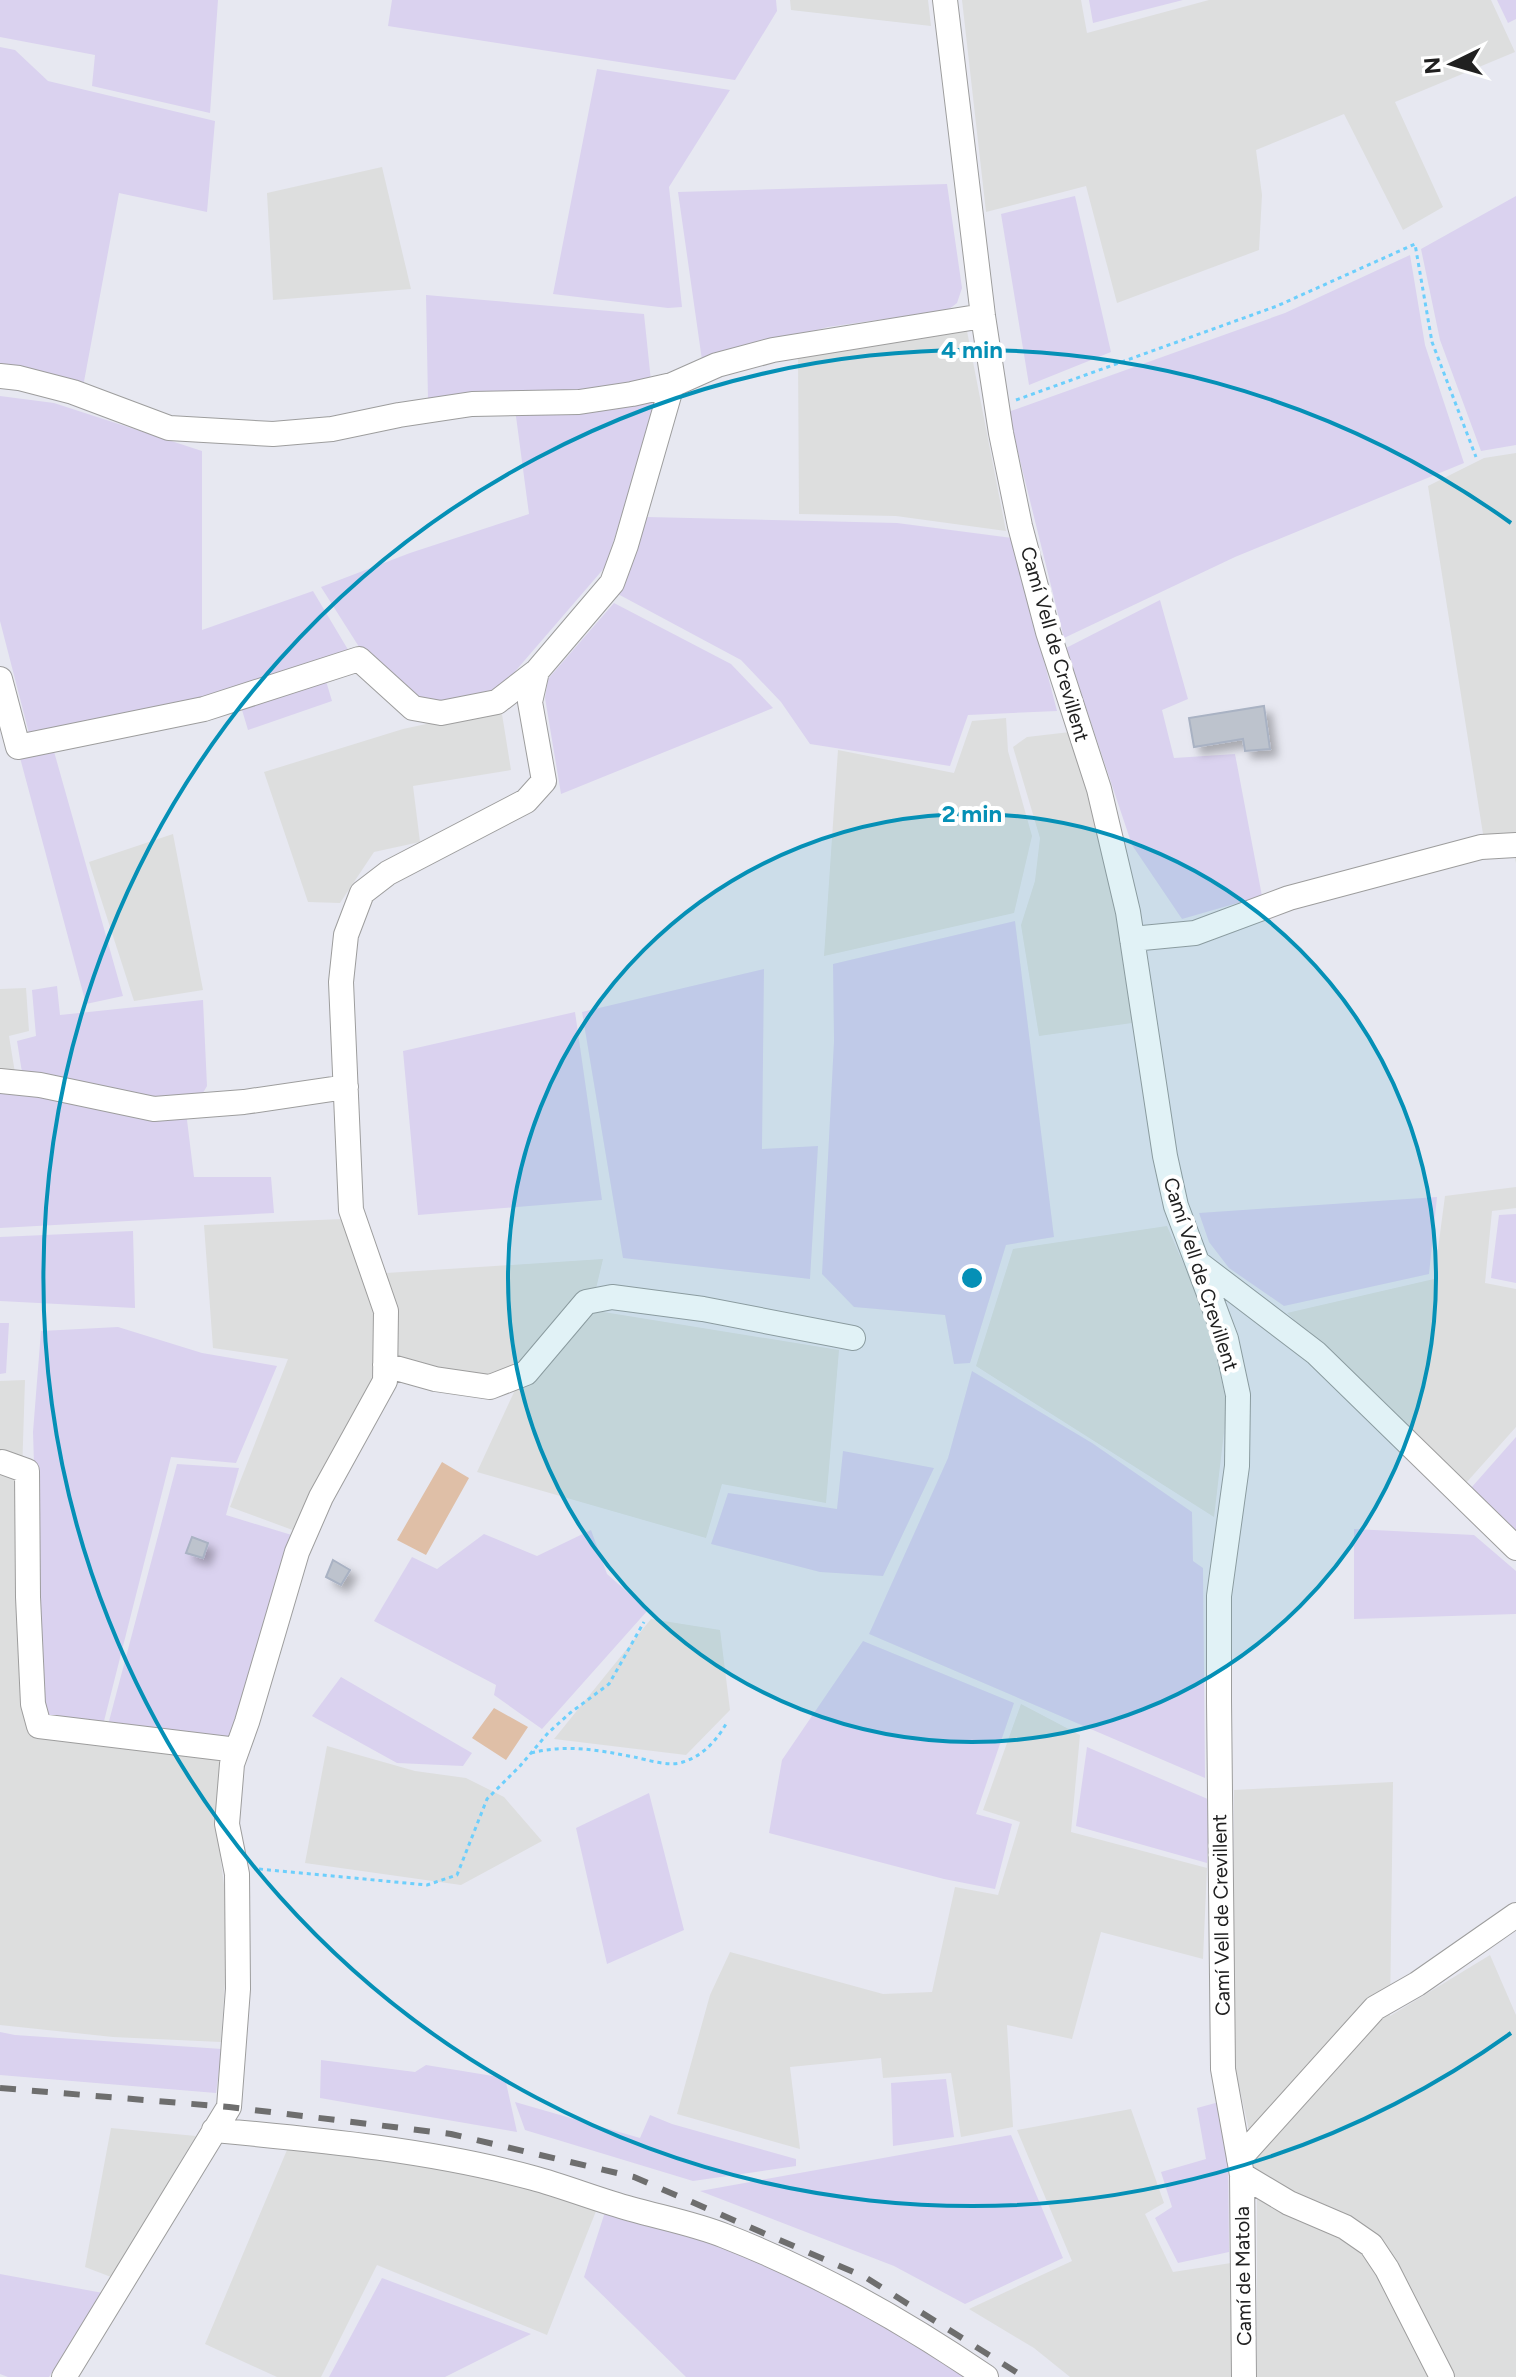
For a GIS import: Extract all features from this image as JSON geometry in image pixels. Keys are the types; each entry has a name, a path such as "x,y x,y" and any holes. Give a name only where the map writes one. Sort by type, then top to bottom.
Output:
{"street":[{"name":"Camí Vell de Crevillent","path":"945,0 983,316 1020,526 1048,632 1099,789 1132,939 1165,1156 1176,1206 1226,1339 1238,1395 1237,1466 1219,1596 1219,1717 1223,2069 1241,2167"},
{"path":"0,376 73,392 169,428 273,434 332,429 472,404 579,402 632,394 672,385 717,365 773,350 983,316"},
{"path":"0,679 18,747 204,709 359,659 413,708 441,713 497,702 537,671 612,583 672,385"},
{"path":"64,2377 229,2107 238,1989 236,1866 227,1824 232,1764 297,1552 321,1497 385,1381 386,1311 351,1210 341,982 346,935 362,893 388,873 526,801 544,781 530,702 537,671"},
{"path":"1132,939 1195,933 1289,898 1481,847 1516,845"},
{"path":"0,1081 40,1085 154,1109 244,1102 346,1087"},
{"path":"1198,1263 1316,1353 1516,1548"},
{"path":"385,1365 435,1379 490,1387 526,1373 586,1302 612,1297 703,1309 853,1338"},
{"path":"2,1462 27,1471 33,1704 39,1726 237,1750"},
{"path":"1442,2377 1387,2269 1371,2245 1345,2227 1289,2203 1241,2167 1375,2008 1417,1984 1516,1915"},
{"path":"214,2130 308,2139 463,2163 533,2178 699,2227 766,2252 821,2278 934,2341 986,2377"},
{"name":"Camí de Matola","path":"1241,2167 1244,2377"}],"path":[{"path":"997,406 1277,306 1415,244 1432,342 1476,457"},
{"path":"236,1866 416,1885 427,1885 457,1875 487,1799 570,1713 609,1684 644,1622"},
{"path":"531,1753 554,1747 598,1750 682,1763 716,1741 727,1722"}],"shaded area":[{"path":"0,0 218,0 210,113 92,86 95,55 0,37"},
{"path":"392,0 776,0 777,11 735,80 388,26"},
{"path":"790,0 928,0 931,26 791,10"},
{"path":"962,0 1081,0 1087,33 1209,0 1491,0 1515,52 1395,102 1443,207 1403,230 1344,114 1256,150 1262,195 1259,250 1117,303 1086,186 986,212"},
{"path":"1089,0 1183,0 1093,23"},
{"path":"1497,0 1516,0 1516,19 1508,23"},
{"path":"0,47 15,50 48,81 215,121 207,212 119,193 83,387 0,367"},
{"path":"597,69 730,90 669,187 682,307 553,294"},
{"path":"382,167 411,289 273,300 267,193"},
{"path":"947,184 962,288 957,303 948,310 828,327 702,360 678,192"},
{"path":"1075,196 1111,352 1029,385 1001,214"},
{"path":"1516,196 1516,445 1481,451 1440,340 1421,249"},
{"path":"1410,255 1425,345 1464,463 1235,557 1064,638 1008,412 1285,313"},
{"path":"426,295 644,314 654,410 606,566 512,675 476,707 425,704 361,650 321,587 410,553 529,514 513,394 428,400"},
{"path":"967,331 1006,531 896,516 799,514 798,356"},
{"path":"0,396 54,403 202,451 202,630 313,591 350,653 205,698 31,741 0,621"},
{"path":"1516,453 1516,863 1509,835 1483,834 1428,486 1484,458"},
{"path":"647,517 897,523 1012,538 1057,711 968,715 950,766 810,744 781,702 741,660 616,593"},
{"path":"1160,600 1188,699 1162,710 1174,758 1235,754 1262,896 1182,919 1132,845 1066,648"},
{"path":"614,603 731,664 773,708 561,794 545,698 548,679"},
{"path":"323,671 332,701 248,730 239,700"},
{"path":"501,708 511,770 413,786 420,842 374,852 340,903 308,902 264,772 403,729"},
{"path":"1006,718 1008,751 1032,836 1014,913 824,956 838,750 954,773 972,721"},
{"path":"1070,732 1112,881 1132,1023 1039,1036 1021,925 1035,881 1040,838 1013,747 1027,737"},
{"path":"53,748 123,996 86,1004 19,754"},
{"path":"173,834 203,990 134,1001 89,862"},
{"path":"1015,921 1054,1237 1006,1245 970,1363 954,1364 945,1315 854,1307 822,1274 834,1041 833,964"},
{"path":"764,969 762,1149 818,1146 810,1279 623,1258 582,1012"},
{"path":"57,986 60,1015 203,1000 207,1086 187,1120 194,1177 271,1177 274,1213 0,1228 0,1085 24,1085 17,1041 36,1036 32,990"},
{"path":"26,988 29,1031 9,1036 15,1073 0,1071 0,989"},
{"path":"575,1012 602,1200 418,1215 403,1051"},
{"path":"1516,1187 1516,1208 1492,1211 1485,1283 1516,1289 1516,1427 1466,1483 1287,1313 1434,1279 1445,1196"},
{"path":"1437,1197 1429,1274 1284,1306 1229,1268 1209,1242 1199,1213"},
{"path":"1516,1214 1516,1283 1491,1278 1499,1215"},
{"path":"342,1219 376,1313 372,1379 298,1532 230,1507 288,1359 213,1348 204,1225"},
{"path":"1167,1226 1211,1327 1227,1407 1214,1517 976,1366 1013,1249"},
{"path":"133,1231 135,1308 0,1301 0,1237"},
{"path":"603,1259 591,1310 839,1350 826,1503 722,1484 706,1538 477,1472 515,1390 394,1379 398,1317 386,1273"},
{"path":"0,1323 9,1323 6,1373 0,1374"},
{"path":"118,1327 202,1353 277,1366 236,1463 171,1457 103,1725 42,1718 33,1432 41,1331"},
{"path":"972,1371 1092,1443 1192,1512 1193,1561 1203,1568 1205,1778 869,1634 948,1458"},
{"path":"25,1380 18,1597 32,1730 225,1752 216,1824 229,1923 221,2042 113,2037 0,2025 0,1381"},
{"path":"1516,1437 1516,1533 1471,1488"},
{"path":"843,1451 934,1468 883,1576 820,1572 711,1544 728,1493 837,1509"},
{"path":"442,1462 469,1478 426,1555 397,1540"},
{"path":"177,1464 239,1468 226,1515 295,1536 232,1737 108,1725"},
{"path":"1354,1529 1474,1535 1516,1571 1516,1614 1354,1619"},
{"path":"591,1530 607,1574 648,1610 542,1729 494,1695 496,1685 374,1621 412,1557 437,1569 484,1534 537,1556"},
{"path":"651,1619 720,1630 730,1710 686,1755 554,1739"},
{"path":"863,1641 1014,1703 976,1814 1012,1824 995,1889 944,1879 769,1833 782,1760"},
{"path":"341,1677 472,1753 463,1766 397,1763 312,1716"},
{"path":"1021,1704 1080,1735 1071,1832 1207,1868 1203,1959 1101,1932 1072,2039 1007,2025 1013,2127 961,2137 951,2073 883,2078 881,2058 790,2067 800,2149 677,2114 710,1995 730,1952 883,1994 932,1992 955,1887 998,1895 1020,1822 983,1810"},
{"path":"494,1708 528,1727 506,1760 472,1738"},
{"path":"327,1746 415,1771 466,1778 504,1797 542,1841 461,1885 305,1863"},
{"path":"1087,1747 1210,1800 1207,1863 1076,1826"},
{"path":"1393,1782 1390,2016 1490,1955 1516,2015 1516,2377 1257,2377 1257,2200 1250,2135 1234,2063 1234,1790"},
{"path":"649,1793 684,1930 607,1964 576,1828"},
{"path":"0,2032 222,2049 216,2093 0,2075"},
{"path":"321,2060 415,2072 426,2065 505,2078 517,2132 320,2098"},
{"path":"946,2079 954,2137 893,2146 891,2083"},
{"path":"515,2102 640,2138 650,2115 796,2159 796,2166 693,2181 525,2130"},
{"path":"1219,2102 1228,2156 1229,2252 1178,2263 1155,2218 1172,2207 1161,2172 1206,2159 1197,2108"},
{"path":"1131,2109 1164,2203 1145,2214 1173,2272 1231,2263 1231,2377 1070,2377 1034,2348 969,2309 1072,2261 1017,2130"},
{"path":"111,2128 196,2136 111,2277 85,2267"},
{"path":"1011,2135 1063,2258 965,2304 894,2266 700,2191"},
{"path":"287,2150 376,2157 494,2177 598,2206 547,2335 377,2265 321,2377 277,2377 205,2344"},
{"path":"605,2212 676,2227 809,2284 974,2377 686,2377 584,2277"},
{"path":"0,2274 103,2293 49,2377 8,2377 0,2374"},
{"path":"382,2278 531,2334 445,2377 329,2377"}],"building":[{"path":"1264,706 1270,749 1245,751 1243,739 1194,747 1189,718"},
{"path":"192,1537 208,1543 203,1558 186,1553"},
{"path":"333,1560 350,1570 341,1585 326,1577"}],"railway":[{"path":"0,2088 229,2107 451,2134 634,2177 865,2277 1024,2377"}]}
